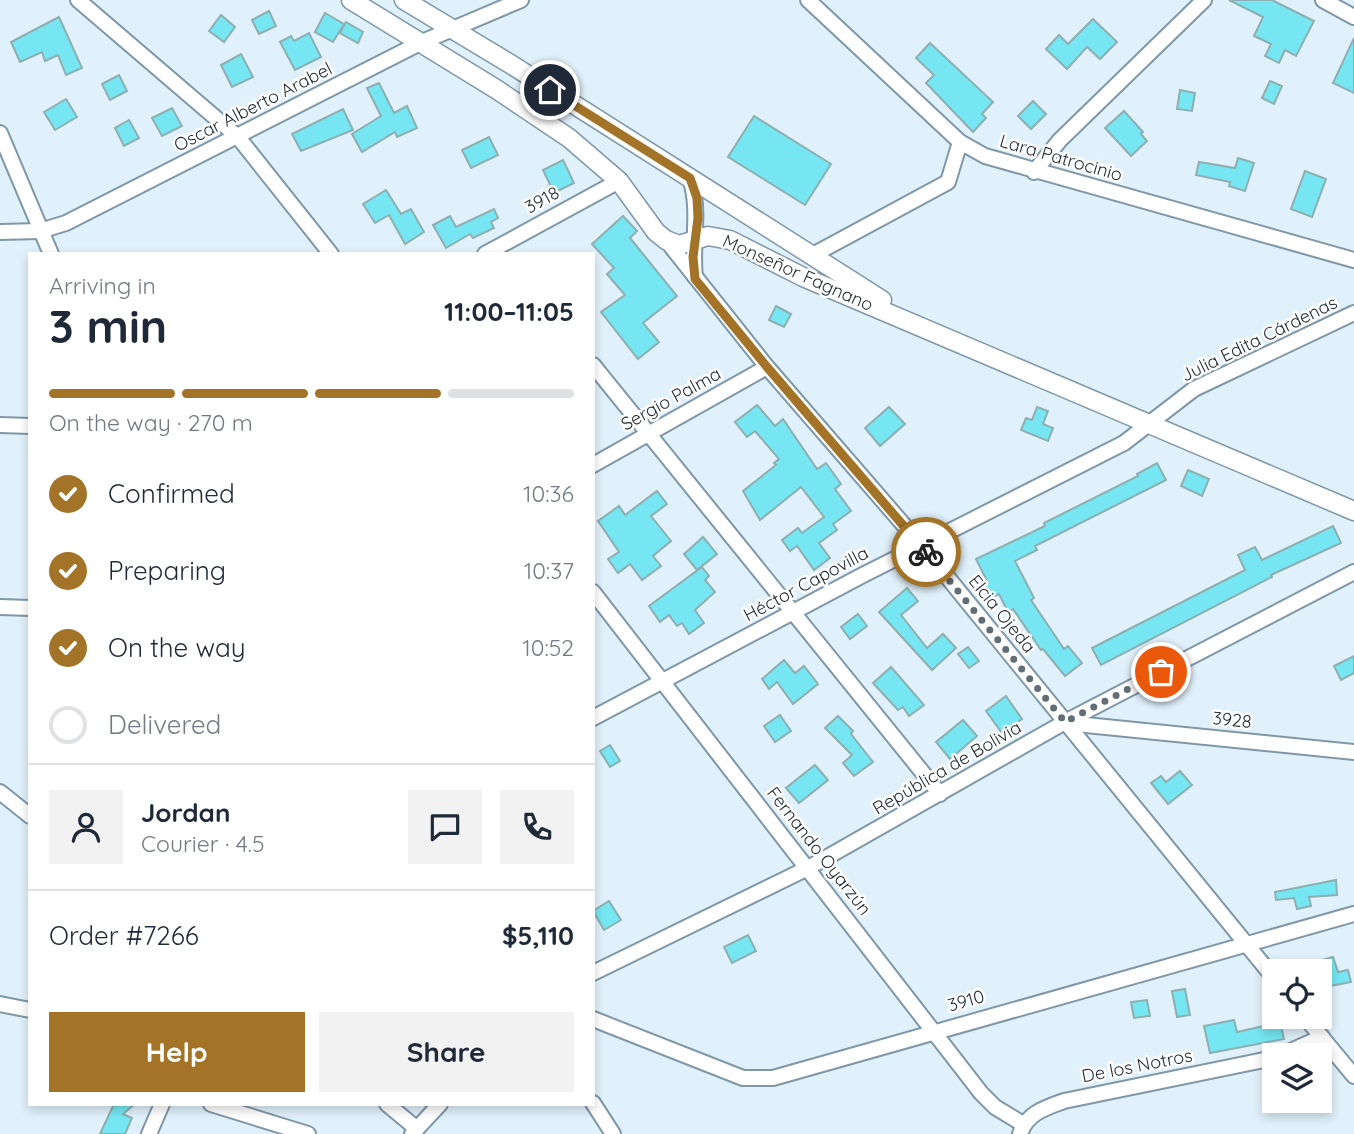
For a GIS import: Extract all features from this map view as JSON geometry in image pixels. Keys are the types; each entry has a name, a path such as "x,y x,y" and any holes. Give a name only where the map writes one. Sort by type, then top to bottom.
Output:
{"street":[{"path":"78,0 237,137 329,252"},
{"path":"352,0 422,42 569,138 619,181 656,232 666,240"},
{"name":"Monseñor Fagnano","path":"404,0 811,256 949,339"},
{"name":"Oscar Alberto Arabel","path":"0,232 40,231 66,222 422,42 521,0"},
{"name":"Lara Patrocinio","path":"808,0 960,142 985,156 1034,172 1354,260"},
{"path":"1034,172 1060,140 1204,0"},
{"path":"1323,0 1354,17"},
{"path":"0,133 50,252"},
{"path":"811,256 947,182 960,142"},
{"path":"690,178 697,198 693,257 695,279"},
{"name":"3918","path":"496,251 619,181"},
{"name":"Monseñor Fagnano","path":"666,240 680,245 696,238 713,236 730,240 803,276 1354,511"},
{"name":"Elcia Ojeda","path":"666,240 767,367 922,546 1262,963"},
{"name":"Julia Edita Cárdenas","path":"1148,425 1194,389 1354,313"},
{"path":"595,367 940,794"},
{"name":"Sergio Palma","path":"595,464 767,367"},
{"path":"0,425 28,426"},
{"name":"Héctor Capovilla","path":"595,717 793,612 1124,443 1148,425"},
{"name":"República de Bolivia","path":"595,972 808,868 1065,722 1354,572"},
{"name":"Fernando Oyarzún","path":"595,595 981,1093 1022,1129"},
{"path":"0,607 28,608"},
{"name":"3928","path":"1065,722 1354,752"},
{"path":"3,796 28,799"},
{"path":"3,796 28,815"},
{"name":"3910","path":"595,1020 743,1078 773,1078 933,1030 1354,914"},
{"path":"0,1004 28,1010"},
{"path":"1315,1029 1352,1070"},
{"path":"1309,1043 1322,1037"},
{"name":"De los Notros","path":"1022,1129 1038,1111 1064,1101 1262,1060"},
{"path":"149,1134 161,1106"},
{"path":"217,1106 308,1134"},
{"path":"389,1106 415,1131 438,1106"},
{"path":"595,1106 613,1134"}],"building":[{"path":"1229,0 1272,0 1314,21 1296,56 1285,50 1279,63 1265,56 1271,44 1254,36 1263,17"},
{"path":"269,11 276,26 259,34 252,20"},
{"path":"325,13 344,24 333,42 315,32"},
{"path":"221,15 235,27 224,42 209,31"},
{"path":"59,17 82,68 66,75 58,55 45,61 42,52 20,62 11,42"},
{"path":"1093,19 1117,42 1100,59 1087,47 1067,69 1046,49 1059,35 1068,44"},
{"path":"346,22 363,32 358,43 340,33"},
{"path":"309,33 321,57 295,70 280,42 291,36 294,41"},
{"path":"1354,38 1354,93 1333,83"},
{"path":"930,43 993,102 982,114 986,118 973,132 926,83 934,75 916,58"},
{"path":"241,54 253,77 232,87 221,65"},
{"path":"119,75 127,91 110,100 102,84"},
{"path":"1270,81 1282,86 1274,104 1262,98"},
{"path":"379,83 394,113 407,106 417,128 397,137 395,132 362,152 352,134 381,116 367,88"},
{"path":"1180,90 1195,93 1192,111 1177,109"},
{"path":"66,99 77,117 55,130 44,112"},
{"path":"1033,101 1046,114 1031,129 1018,116"},
{"path":"172,108 182,126 162,136 152,118"},
{"path":"343,109 353,130 301,151 292,134"},
{"path":"1124,111 1143,132 1141,134 1147,141 1131,156 1105,128"},
{"path":"754,116 831,164 805,205 728,157"},
{"path":"129,120 139,138 124,146 115,128"},
{"path":"489,137 498,155 471,168 462,150"},
{"path":"1238,158 1254,163 1245,191 1229,186 1230,182 1196,175 1199,162 1235,168"},
{"path":"563,160 574,183 554,193 543,170"},
{"path":"1305,171 1326,179 1312,217 1291,209"},
{"path":"386,190 401,214 411,209 424,232 405,244 389,215 375,223 363,204"},
{"path":"494,209 498,218 491,222 494,228 473,238 470,234 446,248 433,225 450,216 456,227"},
{"path":"623,216 637,231 630,238 677,296 643,323 659,342 638,359 601,312 625,295 607,274 614,268 592,244"},
{"path":"776,306 791,314 784,327 769,320"},
{"path":"757,405 775,426 783,419 817,469 826,463 841,484 835,489 851,511 833,524 837,530 819,543 830,558 814,570 797,546 790,551 782,540 798,528 802,533 824,517 801,487 760,520 743,491 776,465 774,463 779,459 755,431 747,437 735,422"},
{"path":"889,407 905,424 880,446 865,428"},
{"path":"1037,407 1048,411 1043,424 1053,428 1048,441 1021,430 1026,418 1032,420"},
{"path":"1157,463 1166,480 1035,546 1037,550 1015,561 1034,598 1031,600 1064,649 1068,646 1082,663 1065,676 1043,649 1041,650 1013,609 1008,612 999,594 991,598 984,585 988,583 976,559 1045,526 1044,523 1138,476 1137,474"},
{"path":"1188,470 1209,479 1202,496 1181,486"},
{"path":"657,491 667,504 651,516 671,541 653,556 661,566 642,580 630,564 618,573 608,559 619,552 598,521 619,506 625,515"},
{"path":"1333,526 1341,543 1271,575 1272,577 1101,665 1092,648 1245,570 1238,555 1255,547 1262,560"},
{"path":"703,537 717,554 697,570 684,554"},
{"path":"702,567 709,576 705,580 715,592 695,610 704,623 689,634 682,623 677,626 669,615 660,622 649,606"},
{"path":"907,588 918,601 901,615 927,648 943,634 956,648 932,670 879,612"},
{"path":"858,614 867,626 850,639 841,627"},
{"path":"968,647 979,661 969,668 958,654"},
{"path":"1354,656 1354,673 1341,680 1334,666"},
{"path":"784,660 795,673 804,666 818,684 793,704 777,682 769,689 762,679"},
{"path":"891,667 924,705 909,716 903,707 898,710 873,683"},
{"path":"1006,696 1022,719 1002,733 986,711"},
{"path":"780,715 791,731 775,742 764,726"},
{"path":"838,716 853,731 851,734 873,762 854,776 843,763 852,755 825,728"},
{"path":"963,720 977,736 950,759 936,742"},
{"path":"610,745 620,761 610,767 600,751"},
{"path":"815,765 828,780 799,803 786,788"},
{"path":"1180,771 1192,785 1168,804 1151,783 1161,776 1166,782"},
{"path":"1336,880 1337,895 1309,897 1311,906 1297,909 1294,898 1276,900 1275,892"},
{"path":"609,901 621,920 604,930 595,910"},
{"path":"748,935 756,951 732,963 724,947"},
{"path":"1333,957 1338,972 1348,970 1351,982 1332,986 1332,959 1326,959"},
{"path":"1185,989 1190,1015 1177,1017 1172,991"},
{"path":"1147,1000 1150,1016 1134,1018 1131,1002"},
{"path":"1234,1020 1237,1032 1262,1026 1262,1029 1282,1029 1284,1039 1210,1053 1204,1026"},
{"path":"113,1106 133,1106 123,1114 132,1118 125,1134 100,1134"}],"way so far":[{"path":"926,552 1065,722 1161,672"}],"route":[{"path":"550,90 690,178 697,198 698,218 693,257 695,279 926,552"}]}
